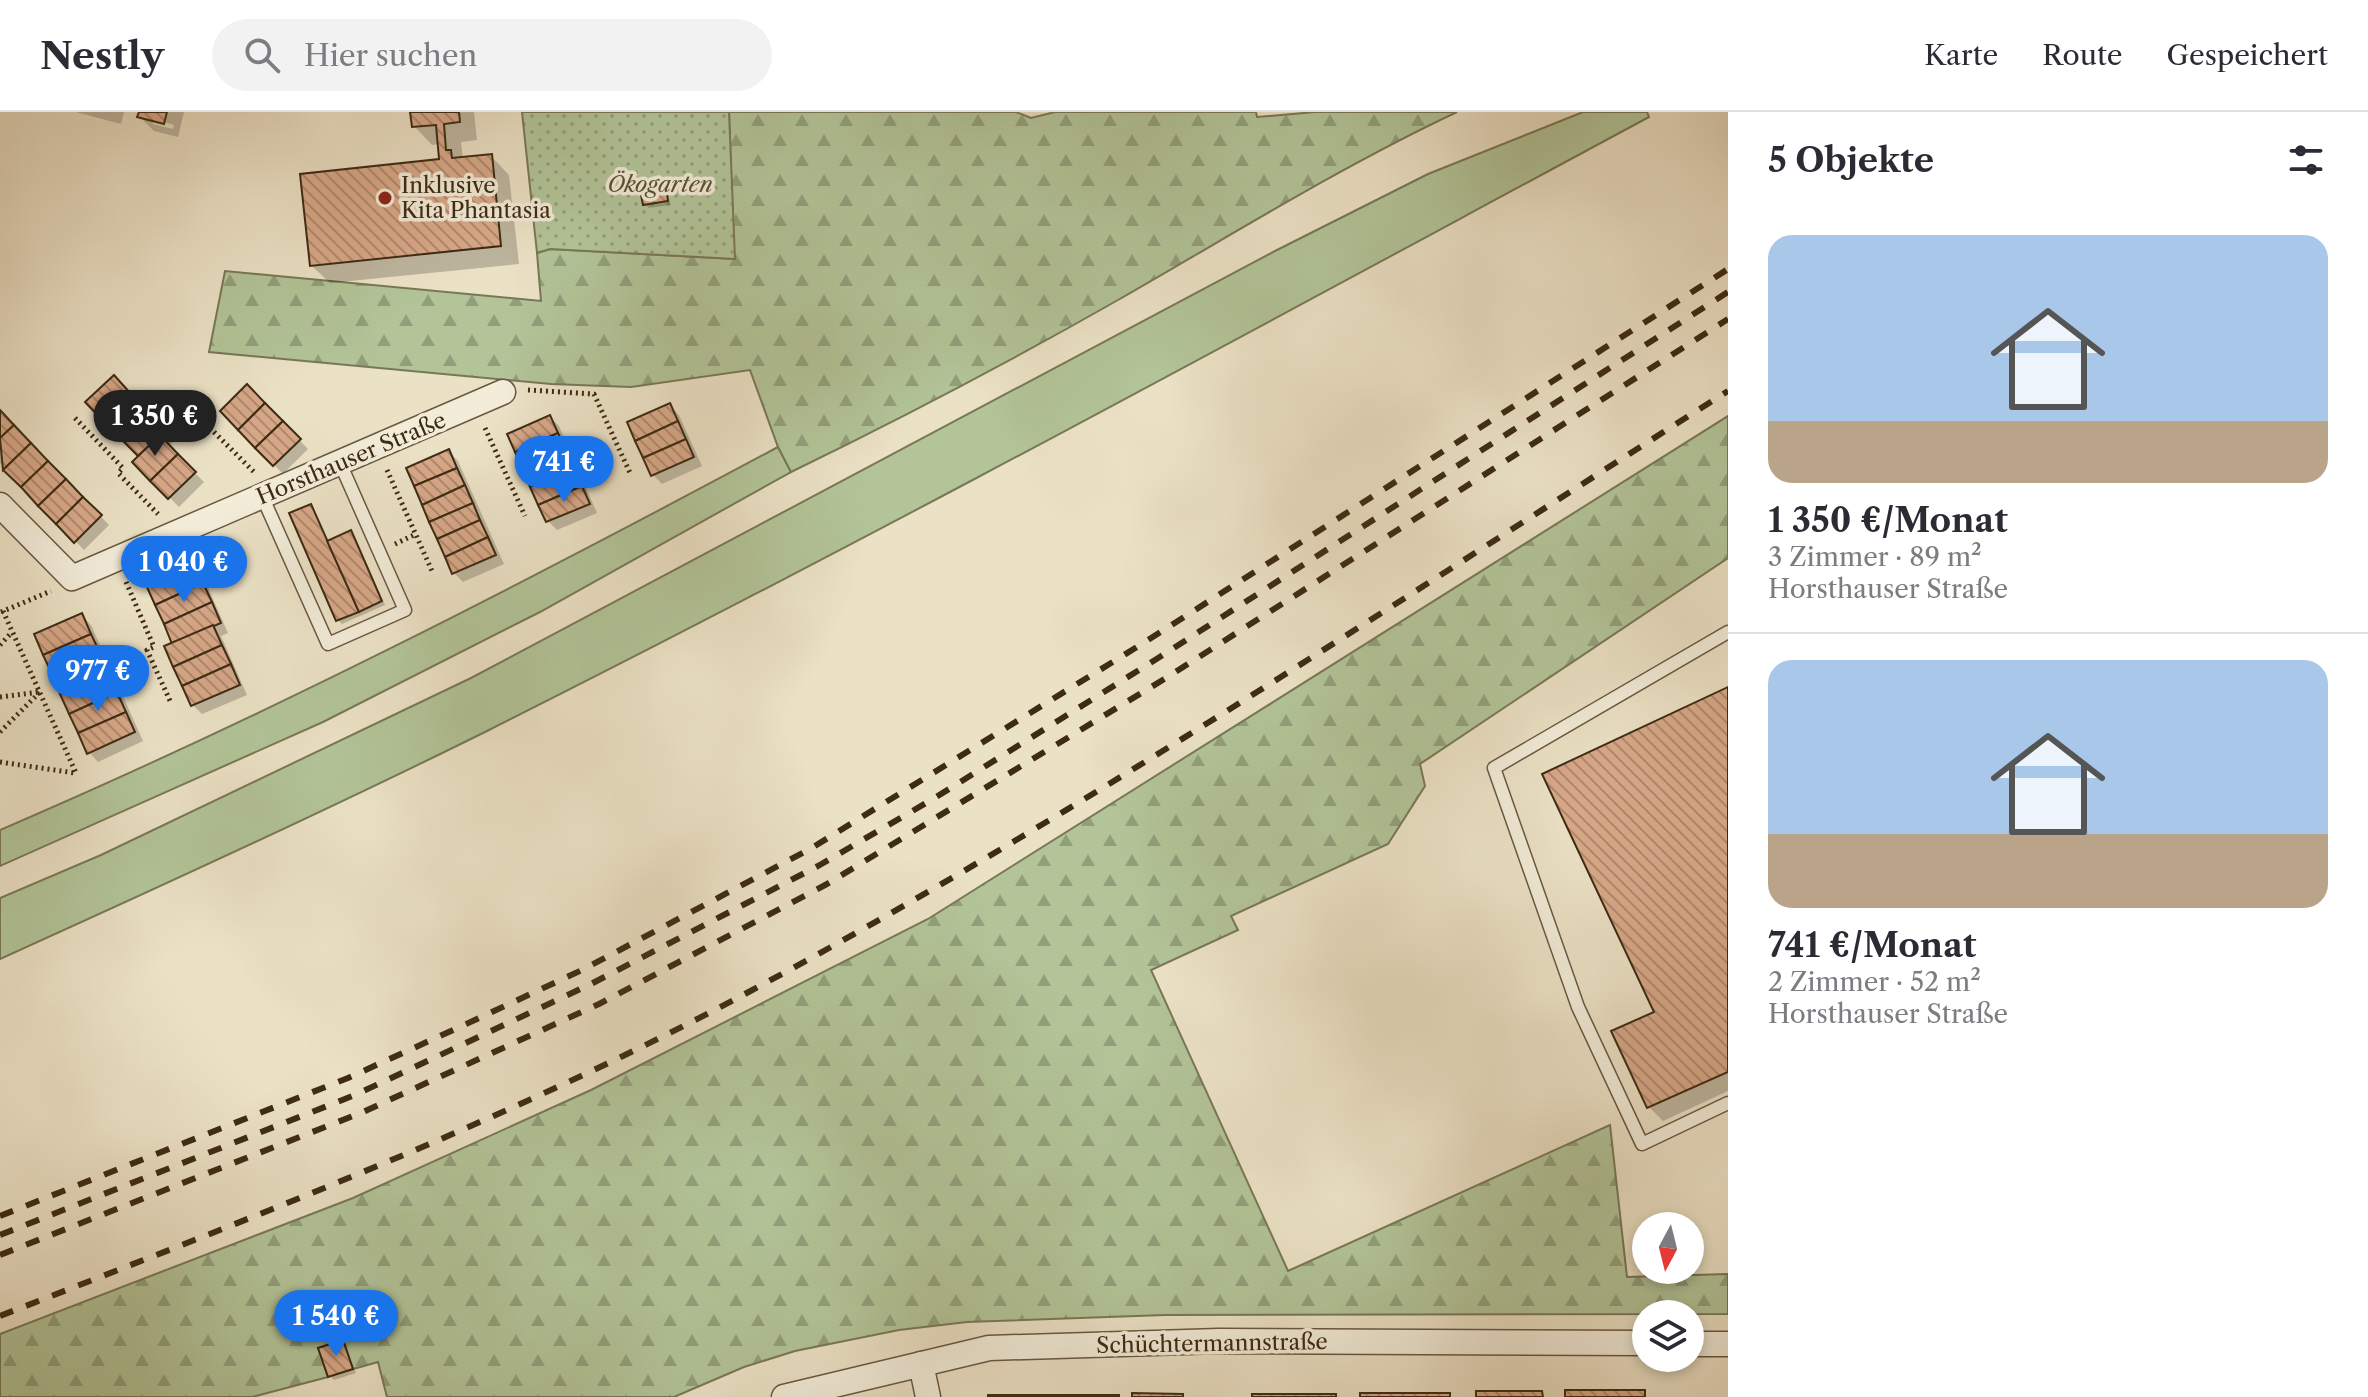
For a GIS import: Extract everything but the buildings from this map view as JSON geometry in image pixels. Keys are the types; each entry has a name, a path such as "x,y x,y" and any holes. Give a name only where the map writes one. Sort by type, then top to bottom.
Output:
{"street":[{"name":"Horsthauser Straße","path":"72,578 503,392"},
{"path":"0,505 72,578"},
{"name":"Schüchtermannstraße","path":"784,1397 989,1348 1173,1342 1632,1343"},
{"path":"1704,1344 1728,1344"},
{"path":"921,1364 928,1397"}],"lane":[{"path":"265,495 328,644 405,610 340,463"},
{"path":"1728,632 1494,768 1578,1007 1642,1144 1728,1103"}],"path":[{"path":"503,392 527,389 594,394 630,473"},
{"path":"475,405 525,516"},
{"path":"197,415 261,479 265,495"},
{"path":"75,418 123,468 118,473 158,515 167,537"},
{"path":"377,447 432,571"},
{"path":"116,559 154,647 147,650 171,703"},
{"path":"0,762 76,773 2,612 72,578"},
{"path":"0,645 12,632"},
{"path":"0,697 40,692"},
{"path":"0,732 40,692"}],"green space":[{"name":"Ökogarten","path":"522,112 729,112 735,259 550,249 537,253"},
{"path":"729,112 1016,112 1031,118 1055,112 1256,112 1257,117 1315,112 1457,112 1328,179 997,367 791,472 778,447 750,370 631,387 551,384 209,352 225,271 541,301 537,253 550,249 734,259"},
{"path":"1583,112 1647,112 1649,117 1071,428 635,656 368,789 0,959 0,898 101,855 471,678 1275,251 1428,174"},
{"path":"1728,416 1728,558 1420,764 1425,786 1388,844 1231,916 1238,930 1151,970 1288,1271 1610,1125 1627,1277 1632,1277 1632,1284 1704,1284 1704,1275 1728,1274 1728,1314 1704,1314 1704,1300 1632,1300 1632,1314 1165,1315 967,1322 899,1330 795,1351 744,1367 674,1397 387,1397 378,1362 353,1369 343,1340 318,1348 328,1377 252,1397 0,1397 0,1334 353,1198 591,1090 928,919"},
{"path":"778,447 791,472 540,612 323,722 0,866 0,830 296,695 586,549"}],"railway":[{"path":"0,1216 348,1078 582,970 810,849 1145,642 1728,269"},
{"path":"0,1235 355,1095 589,985 818,866 933,799 1155,660 1728,292"},
{"path":"0,1255 363,1112 599,1004 827,884 1166,678 1728,319"},
{"path":"0,1316 283,1205 470,1127 743,995 995,853 1118,778 1728,391"}],"place":[{"name":"Inklusive Kita Phantasia","path":"385,198"}]}
